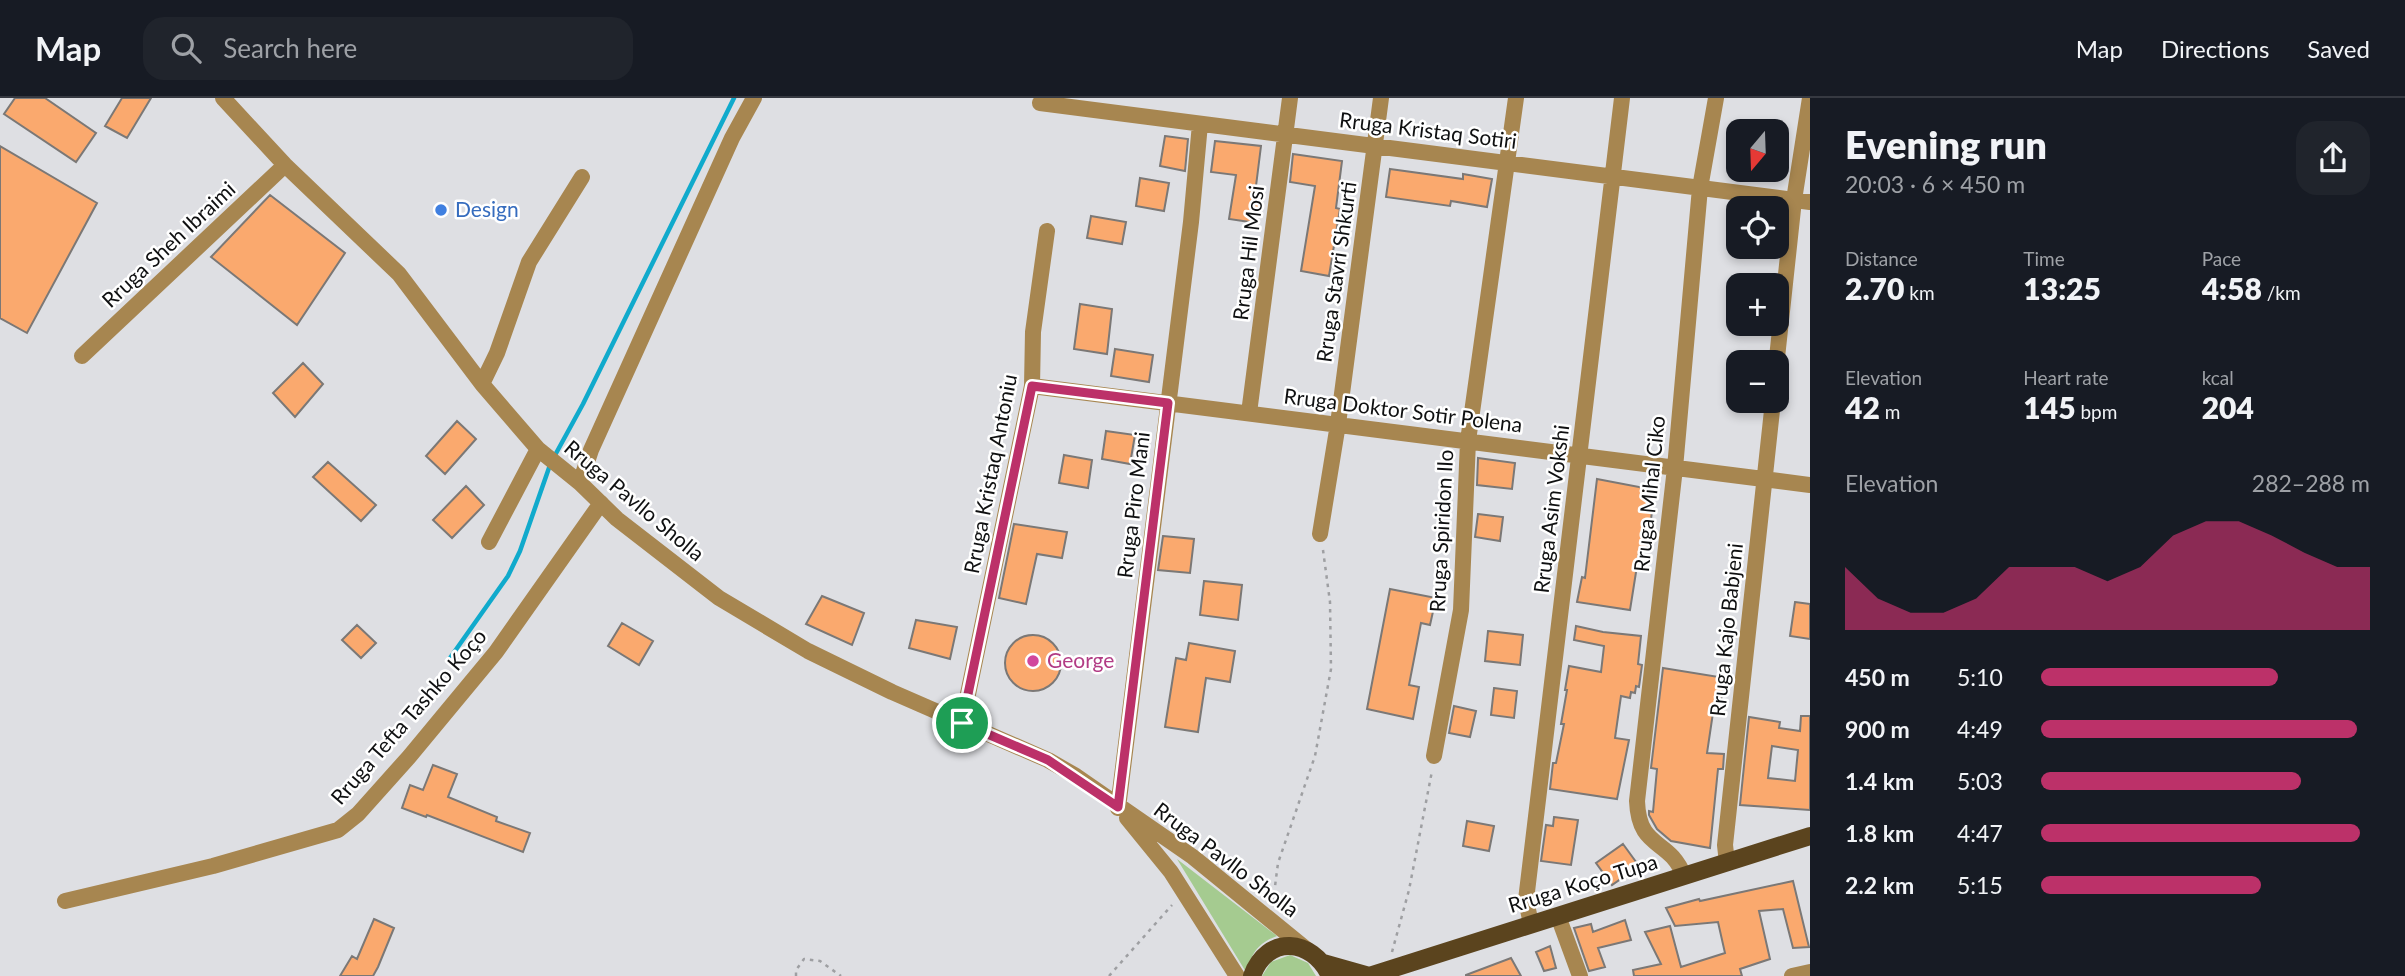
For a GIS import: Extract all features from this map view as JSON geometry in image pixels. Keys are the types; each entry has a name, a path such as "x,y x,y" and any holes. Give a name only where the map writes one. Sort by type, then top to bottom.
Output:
{"main road":[{"name":"Rruga Koço Tupa","path":"1327,969 1369,976 1810,836"},
{"path":"1252,976 1260,959 1273,949 1290,945 1306,949 1327,969"}],"street":[{"name":"Rruga Pavllo Sholla","path":"223,98 285,165 399,274 482,384 538,449 580,483 617,519 719,598 808,650 892,692 1048,760 1194,857 1306,949"},
{"path":"580,483 614,400 727,150 754,98"},
{"name":"Rruga Hil Mosi","path":"1249,413 1290,98"},
{"name":"Rruga Stavri Shkurti","path":"1320,534 1338,424 1381,98"},
{"name":"Rruga Spiridon Ilo","path":"1434,757 1461,610 1468,441 1516,98"},
{"name":"Rruga Asim Vokshi","path":"1531,924 1526,900 1622,98"},
{"name":"Rruga Mihal Ciko","path":"1684,876 1679,863 1643,833 1638,822 1637,801 1675,468 1700,188 1716,98"},
{"path":"1779,350 1802,201 1810,99"},
{"name":"Rruga Kristaq Sotiri","path":"1040,103 1802,201"},
{"name":"Rruga Piro Mani","path":"1118,807 1200,124"},
{"name":"Rruga Sheh Ibraimi","path":"82,356 285,165"},
{"path":"482,384 529,262 582,177"},
{"name":"Rruga Kristaq Antoniu","path":"962,723 1032,386 1032,332 1047,231"},
{"name":"Rruga Doktor Sotir Polena","path":"1032,386 1810,485"},
{"name":"Rruga Kajo Babjeni","path":"1727,863 1725,845 1772,413"},
{"path":"489,542 538,449"},
{"name":"Rruga Tefta Tashko Koço","path":"65,901 213,866 338,830 358,814 401,766 496,652 601,503"},
{"name":"Rruga Pavllo Sholla","path":"1118,807 1184,892 1237,976"},
{"path":"1558,916 1580,976"},
{"path":"1792,976 1810,972"}],"path":[{"path":"1270,919 1278,863 1315,756 1331,669 1330,602 1320,534"},
{"path":"1387,969 1409,890 1434,757"},
{"path":"1109,976 1184,892"},
{"path":"796,976 796,970 804,959 820,961 841,976"}],"green space":[{"path":"1177,859 1277,936 1257,950 1246,972"},
{"path":"1290,955 1308,963 1316,976 1262,976 1271,962"}],"building":[{"path":"15,98 45,98 96,133 76,162 4,114"},
{"path":"122,98 151,98 127,138 105,126"},
{"path":"1165,136 1188,139 1185,171 1160,166"},
{"path":"1215,141 1261,146 1255,194 1262,195 1257,223 1229,219 1236,175 1211,172"},
{"path":"0,146 97,203 27,333 0,318"},
{"path":"1293,154 1342,161 1336,208 1340,209 1329,276 1301,271 1315,186 1290,182"},
{"path":"1390,169 1463,179 1463,174 1492,179 1487,207 1451,201 1450,206 1386,197"},
{"path":"1140,178 1169,183 1164,211 1136,206"},
{"path":"270,195 345,253 297,325 211,257"},
{"path":"1091,216 1126,222 1122,244 1087,238"},
{"path":"1080,304 1112,309 1107,354 1074,349"},
{"path":"1115,349 1153,355 1149,382 1111,376"},
{"path":"303,363 323,384 295,417 273,393"},
{"path":"457,421 476,439 445,474 426,456"},
{"path":"1106,431 1135,435 1130,464 1102,459"},
{"path":"1064,455 1092,460 1088,488 1059,483"},
{"path":"1478,458 1515,463 1512,489 1477,485"},
{"path":"328,462 376,505 361,521 313,477"},
{"path":"1597,479 1655,490 1647,548 1640,547 1630,610 1577,602 1582,577 1585,578"},
{"path":"466,486 484,505 452,538 433,520"},
{"path":"1478,514 1503,517 1500,541 1475,537"},
{"path":"1014,524 1067,532 1062,558 1037,554 1026,604 999,598"},
{"path":"1163,536 1194,539 1190,573 1158,570"},
{"path":"1204,581 1242,585 1238,620 1200,615"},
{"path":"1390,589 1436,598 1430,625 1421,623 1409,685 1419,687 1413,719 1367,709"},
{"path":"822,596 864,613 852,645 806,624"},
{"path":"1795,602 1810,604 1810,639 1790,636"},
{"path":"916,620 957,627 950,659 909,648"},
{"path":"622,623 653,641 639,665 608,646"},
{"path":"357,625 376,643 361,658 342,640"},
{"path":"1576,626 1641,636 1638,664 1642,665 1639,687 1636,686 1635,693 1631,692 1630,698 1621,696 1615,738 1629,740 1617,799 1550,789 1553,763 1556,763 1564,724 1561,724 1569,666 1601,672 1604,646 1574,640"},
{"path":"1488,631 1523,635 1520,665 1485,661"},
{"name":"George","path":"1027,635 1039,635 1049,639 1057,647 1061,663 1057,679 1049,687 1039,691 1027,691 1017,687 1009,679 1005,669 1005,657 1009,647 1017,639"},
{"path":"1189,643 1235,651 1230,682 1206,678 1198,732 1165,727 1176,658 1186,660"},
{"path":"1663,668 1725,678 1720,707 1714,706 1707,753 1724,754 1723,769 1718,769 1710,848 1671,841 1657,829 1649,815 1649,811 1653,812 1657,769 1651,768"},
{"path":"1494,688 1517,691 1514,718 1491,715"},
{"path":"1454,706 1476,711 1470,737 1449,733"},
{"path":"1801,716 1810,716 1810,810 1740,805 1749,717 1780,722 1779,728 1800,731","holes":["1772,746 1798,750 1795,781 1768,778"]},
{"path":"433,765 457,774 448,797 497,817 496,821 530,833 523,852 402,808 410,785 423,790"},
{"path":"1554,817 1578,820 1571,865 1541,861 1546,825 1553,826"},
{"path":"1467,821 1494,826 1489,851 1463,846"},
{"path":"1623,844 1639,866 1612,885 1596,863"},
{"path":"1793,881 1809,947 1793,948 1783,909 1759,911 1770,959 1740,969 1742,976 1634,976 1633,970 1661,964 1645,932 1670,926 1681,967 1725,953 1718,922 1675,926 1666,908"},
{"path":"374,919 394,928 373,976 340,976 352,956 357,959"},
{"path":"1625,920 1631,940 1598,948 1605,967 1589,971 1574,928 1591,924 1593,932"},
{"path":"1550,946 1556,968 1544,971 1536,952"},
{"path":"1511,958 1521,976 1466,976 1466,975"}],"waterway":[{"path":"554,457 583,404 734,98"},
{"path":"450,658 508,576 520,551 550,465"}],"place":[{"name":"Design","path":"441,210"},
{"name":"George","path":"1033,661"}],"route":[{"path":"1032,386 1168,403 1118,807 1076,776 1048,760 962,723 1032,386"}]}
